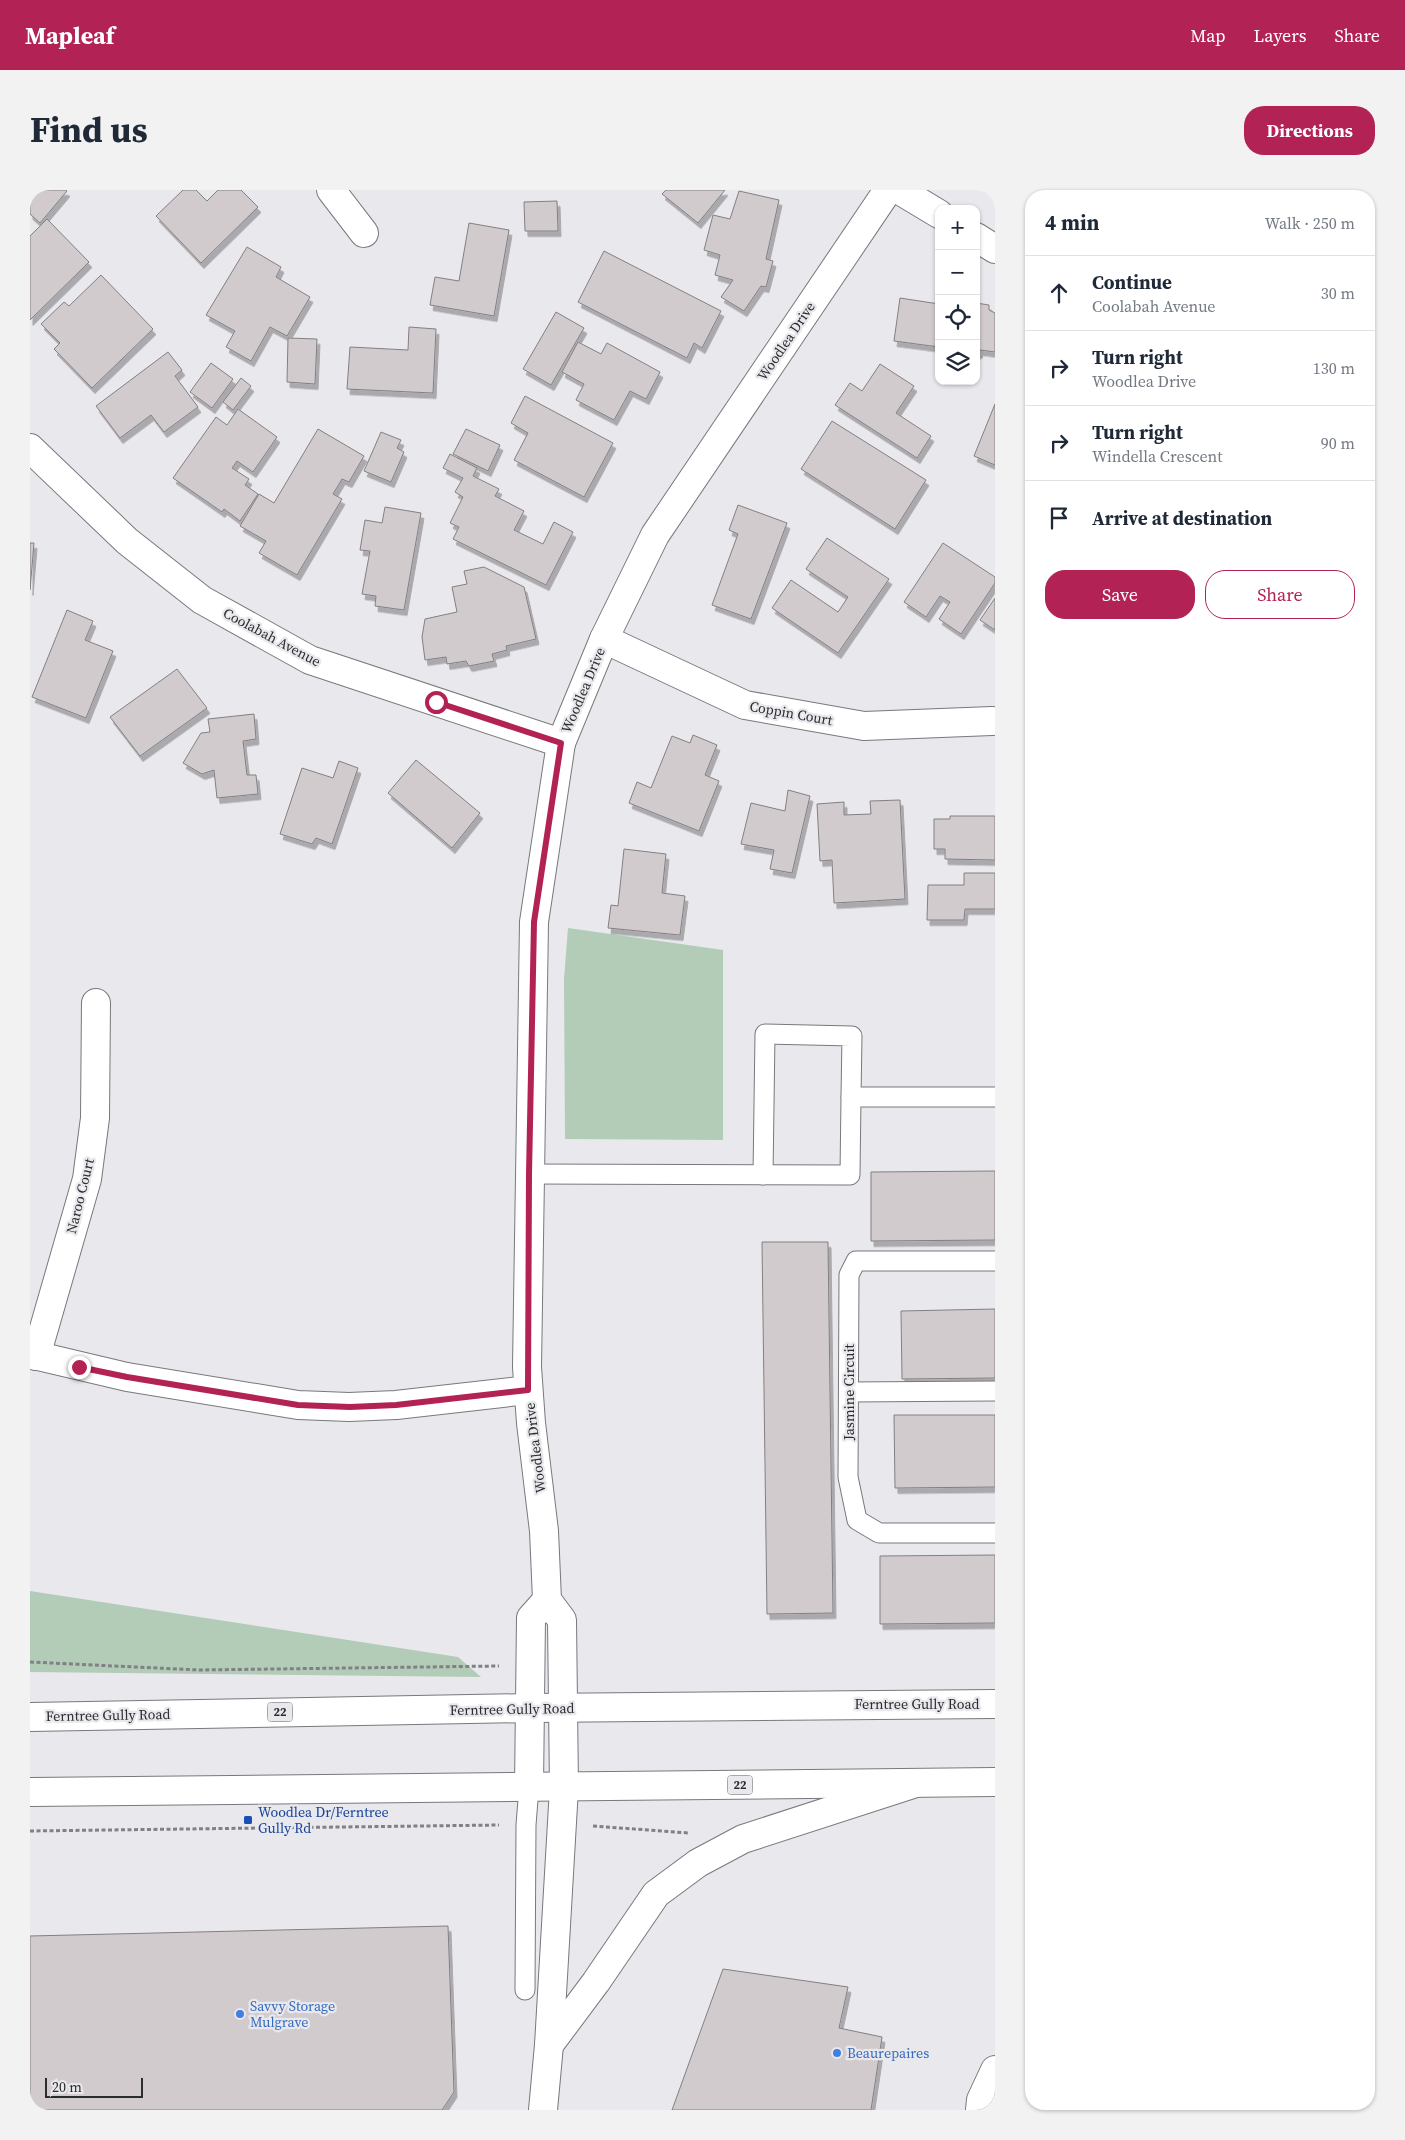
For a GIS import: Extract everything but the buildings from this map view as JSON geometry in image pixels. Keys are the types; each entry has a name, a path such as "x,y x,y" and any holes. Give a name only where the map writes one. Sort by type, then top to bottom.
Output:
{"main road":[{"path":"331,190 364,233"},
{"name":"Woodlea Drive","path":"547,1600 544,1531 528,1390 529,1174 534,922 561,743 604,639 655,535 888,190"},
{"path":"899,190 935,212"},
{"path":"980,240 995,249"},
{"name":"Coolabah Avenue","path":"30,448 128,540 202,600 310,660 561,743"},
{"name":"Coppin Court","path":"604,639 745,705 864,726 992,721"},
{"name":"Naroo Court","path":"33,1355 87,1179 95,1118 96,1003"},
{"path":"33,1355 127,1377 298,1405 350,1407 396,1405 528,1390"},
{"path":"529,1787 531,1618 547,1600 562,1620 564,1788 550,2045 543,2110"},
{"name":"Ferntree Gully Road","path":"30,1717 530,1708 995,1704"},
{"name":"22","path":"30,1792 564,1788 995,1782"},
{"path":"550,2045 656,1894 698,1863 743,1839 916,1783"},
{"path":"980,2110 981,2100 995,2070"}],"lane":[{"path":"529,1174 763,1175 850,1175 852,1036 765,1034 763,1175"},
{"path":"851,1096 995,1097"},
{"name":"Jasmine Circuit","path":"995,1261 856,1261 849,1275 848,1477 857,1520 879,1533 995,1533"},
{"path":"849,1392 995,1391"},
{"path":"525,1990 526,1824 529,1787"}],"path":[{"path":"30,1662 199,1670 501,1666"},
{"path":"30,1831 526,1824"},
{"path":"562,1824 698,1833"}],"green space":[{"path":"568,928 723,950 723,1140 565,1139 564,979"},
{"path":"30,1591 458,1657 481,1677 30,1672"}],"place":[{"name":"Woodlea Dr/Ferntree Gully Rd","path":"248,1820"},
{"name":"Savvy Storage Mulgrave","path":"240,2014"},
{"name":"Beaurepaires","path":"837,2053"}],"route":[{"path":"79,1367 127,1377 298,1405 350,1407 396,1405 528,1390 529,1174 534,922 561,743 436,702"}]}
